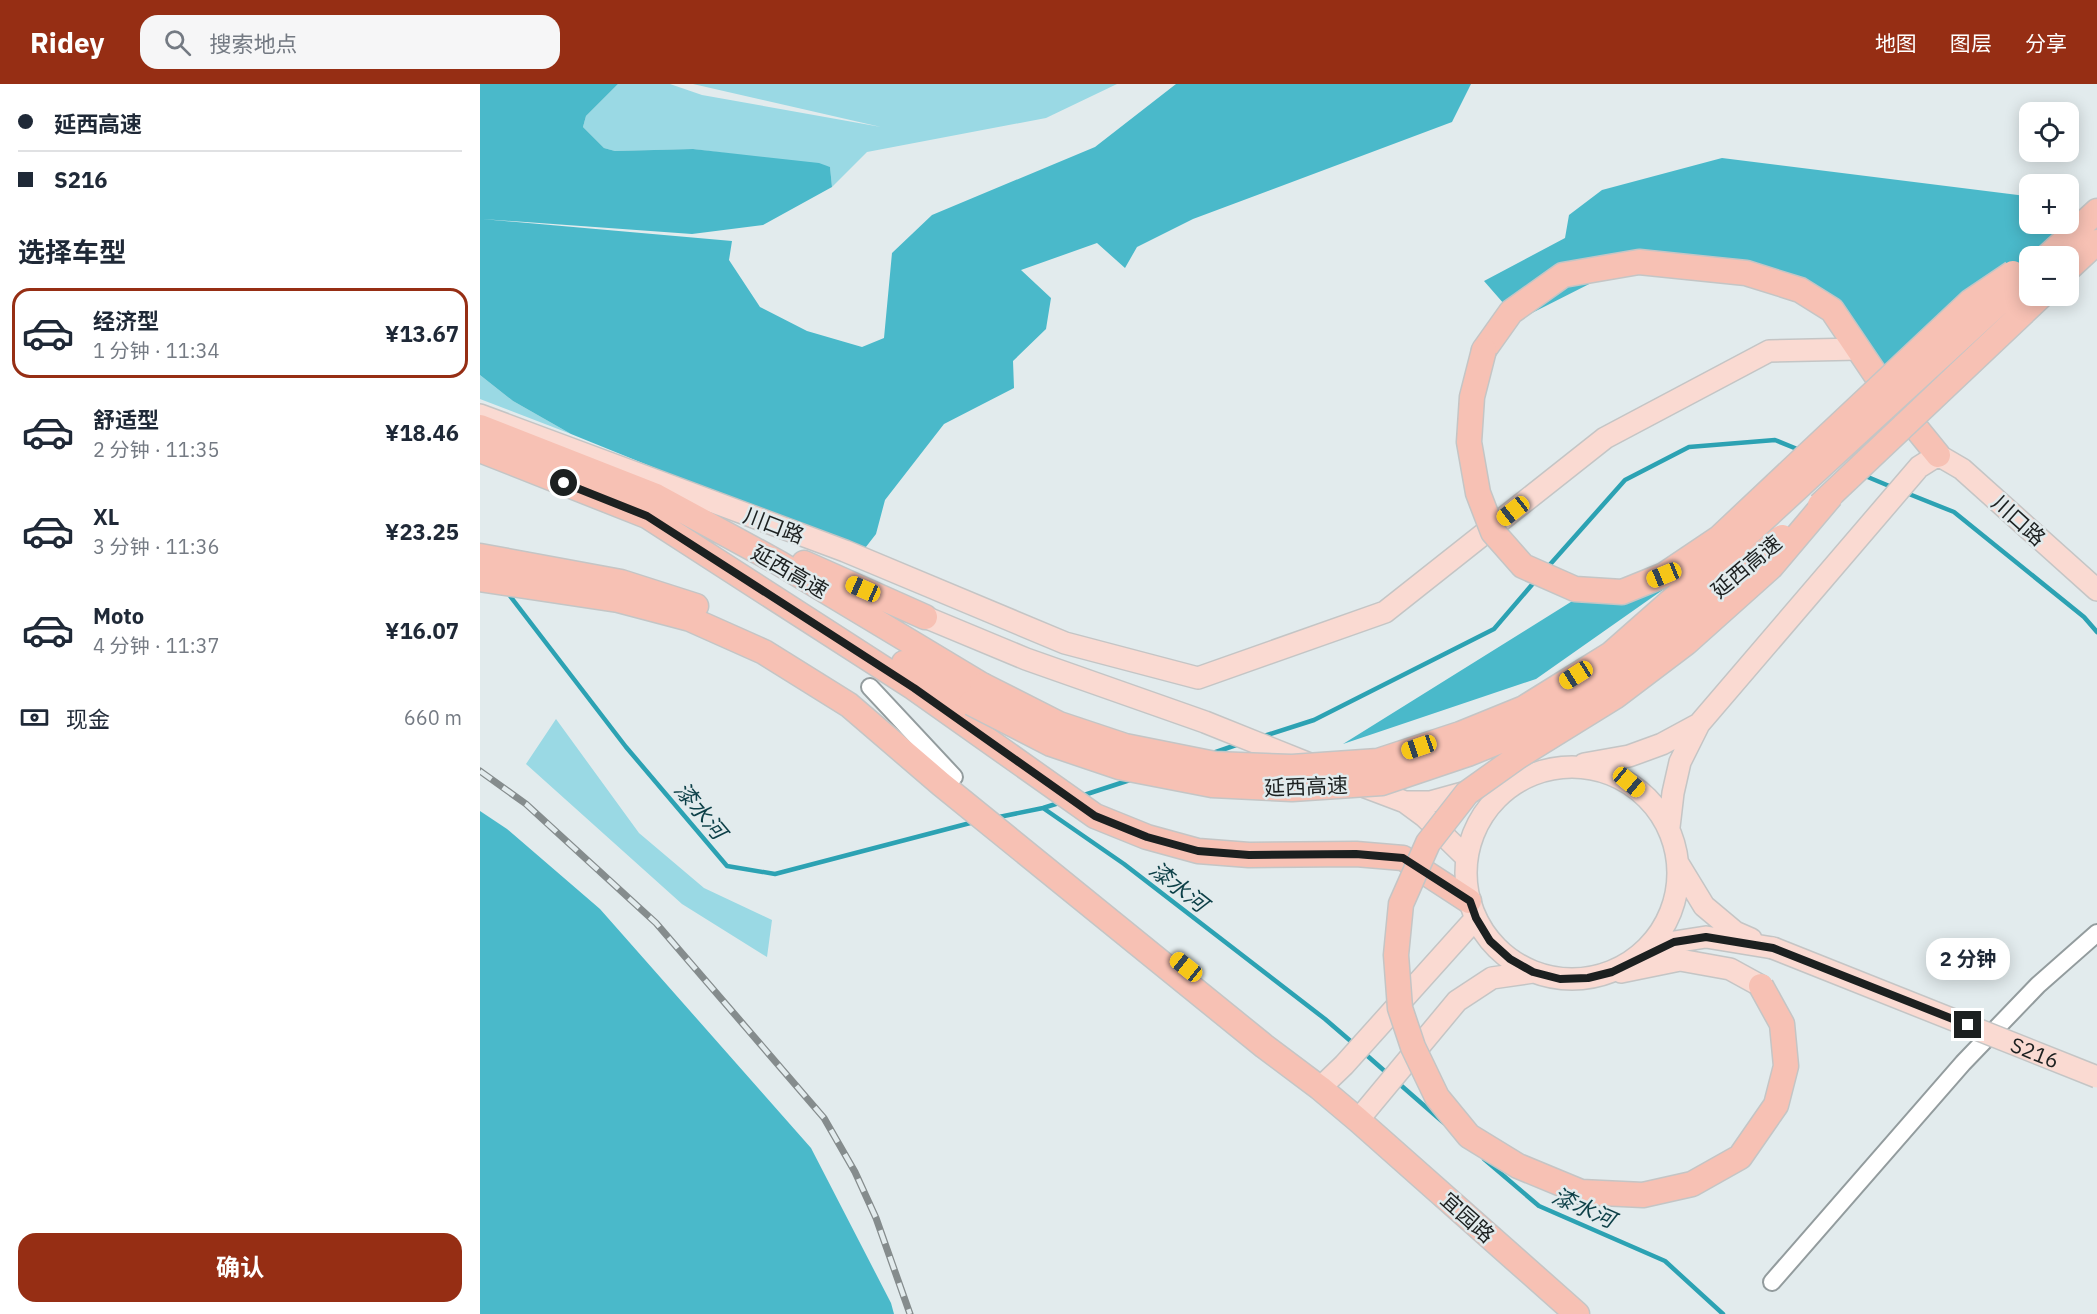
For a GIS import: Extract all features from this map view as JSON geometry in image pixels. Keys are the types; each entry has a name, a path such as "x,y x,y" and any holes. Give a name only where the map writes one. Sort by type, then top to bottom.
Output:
{"highway":[{"path":"2059,246 2092,231"},
{"path":"2066,246 2092,231"},
{"path":"2079,252 2092,231"},
{"path":"1928,461 1890,396 1858,350 1832,310 1800,290 1746,273 1639,262 1563,275 1511,312 1484,350 1472,397 1469,442 1478,493 1493,532 1523,566 1575,589 1622,592 1664,575 1719,538 1970,302 2019,269"},
{"name":"延西高速","path":"977,694 1125,746 1215,764 1292,767 1378,761 1460,734 1524,708 1611,654 1754,528 2019,284"},
{"name":"延西高速","path":"480,427 779,563 1051,744 1119,767 1212,785 1292,789 1382,783 1468,754 1532,728 1602,682 1664,634 1831,496 2030,306"},
{"name":"延西高速","path":"480,450 652,506"},
{"path":"1761,986 1782,1024 1786,1066 1776,1105 1740,1157 1692,1185 1643,1195 1581,1192 1518,1166 1468,1136 1437,1097 1413,1047 1400,1008 1396,955 1401,904 1428,843 1467,793 1520,756 1617,696 1686,643 1771,567 1831,496"},
{"path":"652,506 925,617"},
{"path":"652,506 1095,816 1147,837 1198,851 1249,855 1356,854 1403,858 1473,910"},
{"path":"480,556 621,582 692,603 761,637 836,681 954,777 1268,1042"},
{"path":"480,579 618,600 690,619 764,652 849,705 941,784 1268,1042"},
{"name":"宜园路","path":"1268,1042 1577,1314"}],"main road":[{"path":"1065,643 1198,678 1385,612 1605,438 1769,351 1858,350"},
{"name":"川口路","path":"480,415 845,551 1065,643"},
{"path":"1669,827 1672,793 1680,762 1699,724 1878,514 1928,461"},
{"name":"川口路","path":"1928,461 1962,469 2097,590"},
{"path":"925,617 1026,659 1205,722 1405,802 1424,816 1467,858"},
{"path":"1065,643 1116,691"},
{"path":"1405,802 1430,802 1550,768 1629,756 1662,744 1699,724"},
{"path":"1572,766 1602,770 1629,782 1652,802 1669,827 1675,845 1679,865 1677,892 1668,919 1653,942 1633,961"},
{"path":"1529,775 1500,795 1483,816 1478,824 1467,858 1466,879 1473,910 1490,941 1503,953 1533,972 1560,979 1588,978 1680,960 1730,969 1761,986"},
{"path":"1679,865 1704,906 1735,932 1773,948"},
{"path":"1320,1088 1344,1065 1434,963 1473,910"},
{"path":"1588,978 1612,972 1674,942 1706,937 1773,948"},
{"name":"S216","path":"1773,948 2097,1077"},
{"path":"1358,1120 1457,1001 1492,978 1533,972"}],"street":[{"path":"870,687 954,777"},
{"path":"1772,1282 1963,1063 2038,985 2097,933"}],"shaded area":[{"path":"480,84 618,84 586,116 583,127 604,148 615,151 693,149 819,163 830,167 832,187 763,225 692,234 482,219 732,241 729,260 760,307 807,331 862,347 884,338 892,253 932,215 1095,147 1176,84 1471,84 1452,122 1193,219 1137,247 1125,268 1097,243 1021,270 1051,298 1046,329 1013,361 1014,388 944,424 885,500 876,534 862,552 571,434 513,401 480,375"},
{"path":"618,84 670,84 702,95 881,127 693,84 1117,84 1046,118 867,152 832,187 830,167 693,149 615,151 604,148 583,127 586,116"},
{"path":"1722,158 2019,195 2019,234 2053,234 2040,246 2019,246 2019,265 1893,378 1829,302 1754,272 1605,276 1518,320 1484,281 1565,238 1569,215 1602,190"},
{"path":"480,375 513,401 571,434 480,399"},
{"path":"1674,582 1536,679 1343,744 1582,595"},
{"path":"556,719 639,833 704,888 772,920 767,957 682,904 526,764"},
{"path":"480,811 507,829 600,909 811,1148 891,1303 894,1314 480,1314"}],"waterway":[{"path":"1546,569 1625,480 1689,447 1775,440 1802,451"},
{"path":"1863,475 1894,488"},
{"path":"1904,492 1954,512 2084,617 2097,632"},
{"path":"1261,737 1314,720 1494,629 1536,580"},
{"name":"漆水河","path":"507,592 626,747 727,866 775,874 974,822"},
{"path":"1213,753 1239,744"},
{"path":"1081,796 1133,779"},
{"name":"漆水河","path":"994,818 1062,802"},
{"name":"漆水河","path":"1043,808 1124,864 1325,1019 1354,1044"},
{"name":"漆水河","path":"1363,1052 1388,1074"},
{"name":"漆水河","path":"1396,1081 1444,1123"},
{"name":"漆水河","path":"1484,1159 1539,1206 1665,1261 1723,1314"}],"railway":[{"path":"480,771 526,804 656,923 824,1118 855,1172 876,1218 910,1314"}],"route":[{"path":"564,483 647,516 914,688 1095,816 1147,837 1198,851 1249,855 1356,854 1403,858 1470,901 1476,918 1490,941 1510,959 1533,972 1560,979 1588,978 1612,972 1674,942 1706,937 1773,948 1968,1025"}]}
